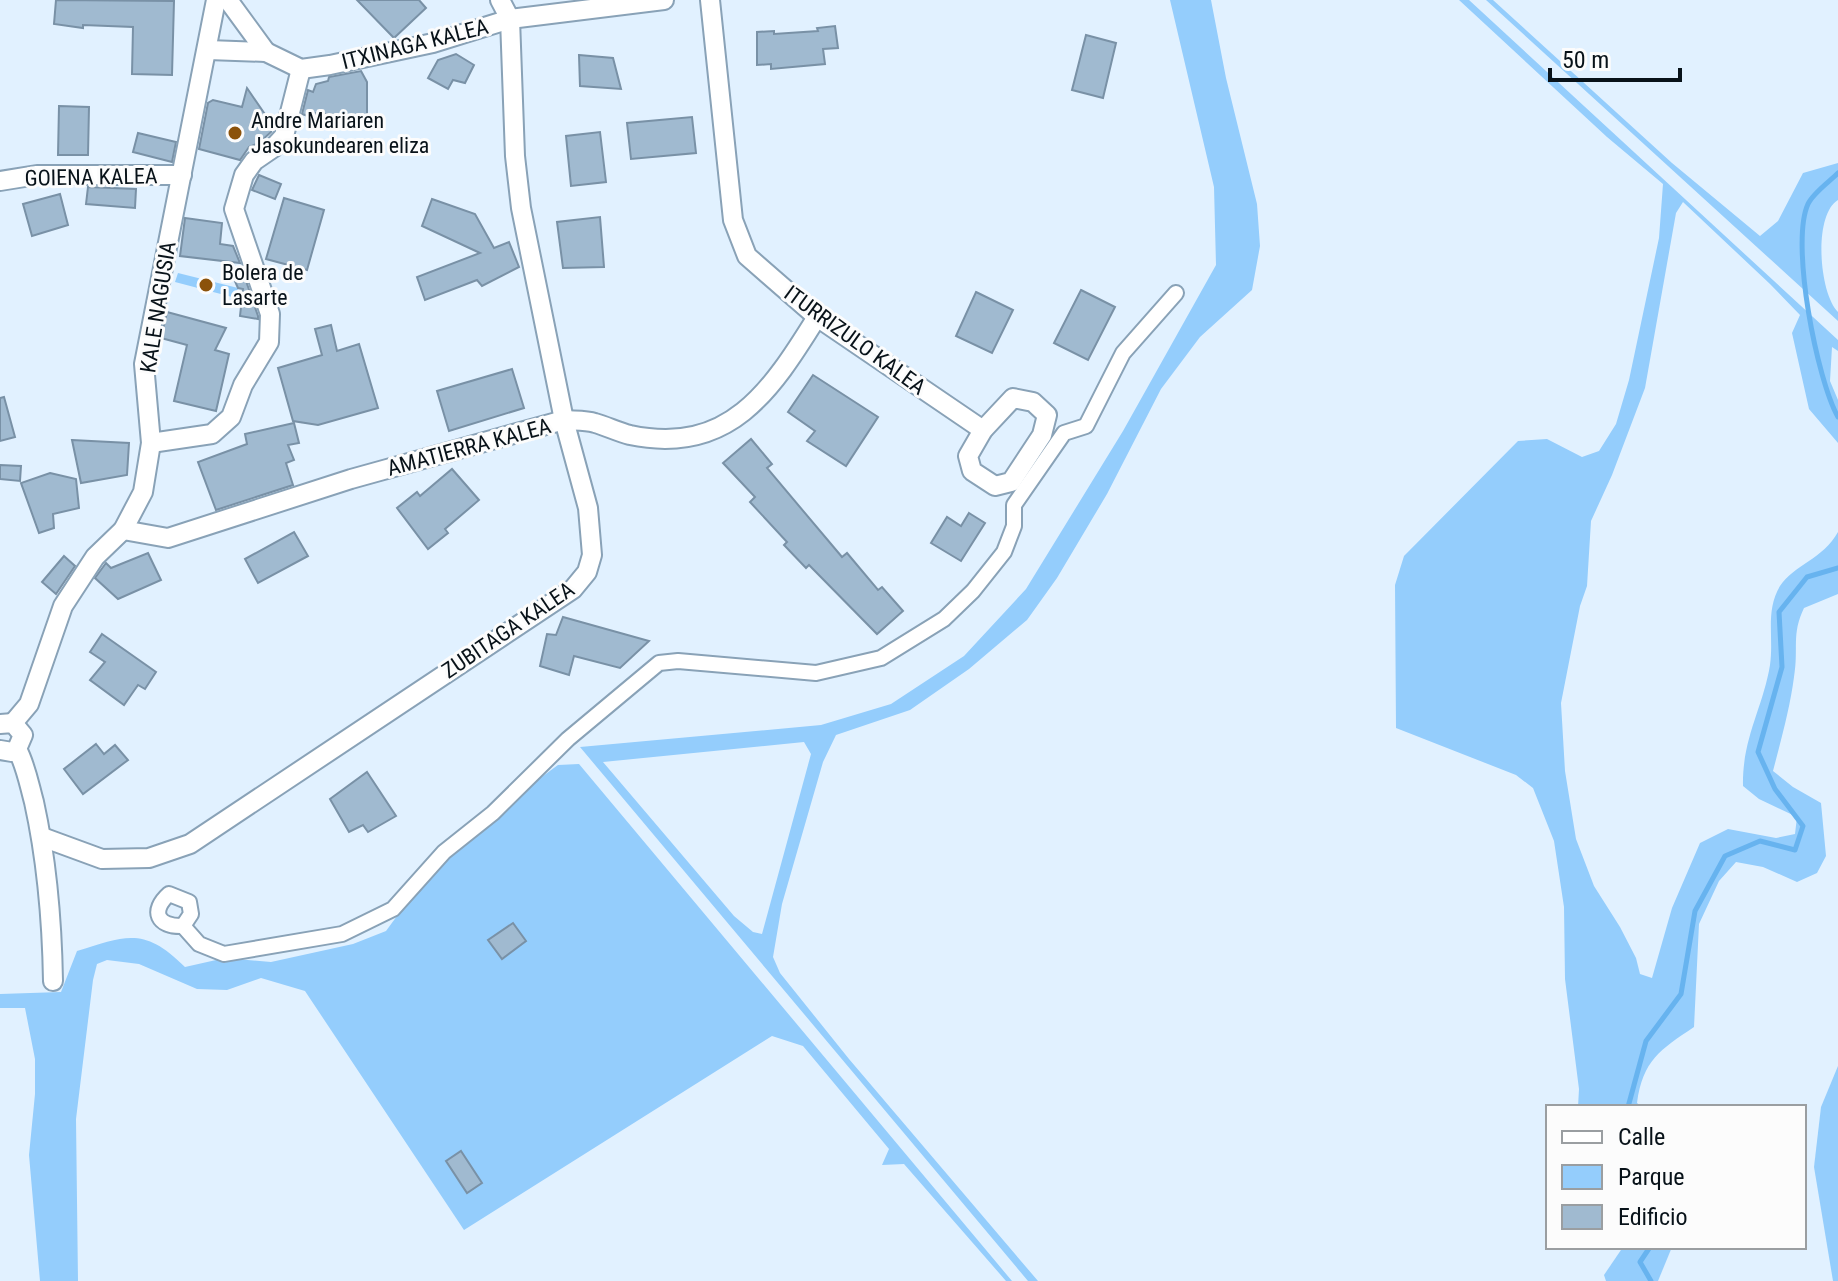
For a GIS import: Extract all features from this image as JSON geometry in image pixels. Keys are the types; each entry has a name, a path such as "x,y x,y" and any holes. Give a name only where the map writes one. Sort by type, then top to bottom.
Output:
{"street":[{"name":"KALE NAGUSIA","path":"6,723 29,704 63,606 95,557 123,530 143,492 151,443 144,364 216,0"},
{"path":"228,0 266,52"},
{"name":"ZUBITAGA KALEA","path":"42,837 102,859 149,858 190,844 573,589 587,572 592,555 588,508 564,420 521,208 515,156 510,19 500,0"},
{"name":"ITXINAGA KALEA","path":"301,69 433,43 510,19 664,0"},
{"name":"ITURRIZULO KALEA","path":"710,0 733,220 747,256 817,317 983,430"},
{"path":"151,443 212,434 231,417 243,385 269,342 270,314 234,209 244,175 254,161 284,136 301,69 266,52 208,50"},
{"name":"GOIENA KALEA","path":"0,181 37,175 182,175"},
{"path":"183,926 199,944 224,954 342,934 393,909 444,852 493,813 568,739 659,663 678,661 816,673 881,658 944,619 973,591 1004,552 1014,526 1014,505 1064,433 1086,426 1123,353 1176,293"},
{"name":"AMATIERRA KALEA","path":"123,530 168,538 351,479 564,420 591,421 629,435 697,437 733,420 765,394 817,317"},
{"path":"1013,398 1033,402 1047,415 1042,435 1011,482 995,486 972,471 968,456 983,430 1013,398"},
{"path":"6,723 23,735 9,750 24,762 42,837 52,935 53,981"}],"green space":[{"path":"1170,0 1211,0 1226,78 1257,204 1260,246 1252,290 1200,337 1161,389 1107,494 1057,578 1027,620 969,669 910,710 836,735 823,762 782,904 773,957 780,973 1038,1281 1028,1281 580,747 821,725 891,704 964,656 1026,589 1123,431 1216,265 1214,187","holes":["804,742 811,754 762,934 753,932 734,916 603,762"]},
{"path":"1459,0 1469,0 1838,340 1838,351 1832,347 1830,381 1838,400 1838,443 1809,409 1792,333 1800,315 1683,202 1676,213 1645,388 1591,521 1587,586 1580,606 1561,703 1565,771 1576,839 1594,886 1620,927 1636,958 1640,974 1652,978 1672,908 1700,843 1728,829 1776,838 1795,834 1797,817 1759,799 1743,786 1746,753 1770,665 1771,615 1775,595 1793,572 1825,549 1838,532 1838,594 1804,608 1800,618 1792,689 1773,771 1821,803 1826,856 1817,873 1797,882 1763,867 1736,862 1719,881 1699,924 1694,1027 1663,1050 1649,1066 1640,1088 1637,1103 1640,1105 1578,1105 1579,1089 1565,979 1564,907 1554,841 1533,788 1516,775 1396,728 1395,585 1404,556 1518,441 1547,439 1582,457 1599,451 1616,424 1629,380 1659,238 1663,184 1607,137"},
{"path":"1486,0 1493,0 1672,163 1760,236 1778,221 1803,173 1838,163 1838,200 1830,208 1825,221 1822,254 1826,289 1838,312 1838,321"},
{"name":"Bolera de Lasarte","path":"178,273 238,288 236,298 175,282"},
{"path":"579,764 1012,1281 1006,1281 904,1164 882,1165 889,1149 803,1046 772,1036 464,1230 305,991 261,978 227,990 197,989 139,964 107,960 97,964 93,980 76,1119 78,1281 40,1281 29,1155 35,1059 25,1008 0,1008 0,994 61,992 77,951 123,938 146,940 158,945 185,967 225,958 271,962 353,944 386,931 416,890 517,795 558,765"},
{"path":"1838,1066 1838,1281 1833,1281 1814,1167 1821,1107"},
{"path":"1622,1249 1671,1249 1658,1281 1606,1281 1604,1275"}],"building":[{"path":"56,0 174,1 172,75 132,74 133,27 83,25 83,28 54,24"},
{"path":"357,0 419,0 426,8 394,38"},
{"path":"835,26 838,48 823,49 825,64 771,69 771,64 757,65 757,32 818,31 817,28"},
{"path":"1086,35 1116,43 1103,98 1072,90"},
{"path":"456,54 474,65 465,83 453,80 448,89 428,78 438,60"},
{"path":"579,55 613,58 621,89 580,86"},
{"path":"361,71 367,82 367,124 345,124 345,116 316,113 314,118 302,114 308,90 313,92 316,84 328,81 329,77"},
{"name":"Andre Mariaren Jasokundearen eliza","path":"247,88 273,126 271,132 249,147 240,160 199,149 208,103 213,100 242,107"},
{"path":"59,106 89,107 88,155 58,155"},
{"path":"692,117 696,153 631,159 627,123"},
{"path":"600,132 606,182 571,186 566,136"},
{"path":"138,133 176,142 172,162 133,152"},
{"path":"259,175 281,184 275,199 252,190"},
{"path":"88,187 136,189 135,208 86,204"},
{"path":"60,194 68,225 32,236 23,204"},
{"path":"284,198 324,210 307,270 266,259"},
{"path":"432,199 475,214 494,248 509,242 519,267 482,286 477,280 425,300 417,277 480,253 422,226"},
{"path":"600,217 604,267 563,268 557,222"},
{"path":"185,218 222,223 220,244 233,246 240,263 180,256"},
{"path":"244,275 258,319 240,316 243,289 238,288 234,279"},
{"path":"1081,290 1115,307 1088,360 1054,343"},
{"path":"976,292 1013,310 992,353 956,336"},
{"path":"167,312 226,328 215,350 229,354 216,411 174,401 187,345 161,338"},
{"path":"331,325 337,351 359,344 378,408 318,425 293,421 278,368 322,355 315,329"},
{"path":"512,369 524,408 449,431 437,391"},
{"path":"813,375 878,417 846,466 807,441 815,431 788,412"},
{"path":"4,397 15,437 0,441 0,398"},
{"path":"294,423 299,443 288,445 294,460 286,463 293,485 216,510 198,462 247,444 245,434"},
{"path":"751,439 772,464 767,468 842,557 847,553 878,590 882,587 903,611 877,634 809,565 806,568 784,545 787,542 750,502 755,497 723,463"},
{"path":"72,440 129,443 127,475 81,483"},
{"path":"0,465 21,466 20,481 0,479"},
{"path":"452,469 479,500 445,529 448,533 428,549 397,508 417,492 420,496"},
{"path":"50,473 76,479 79,508 53,514 54,528 39,533 21,483"},
{"path":"969,513 985,523 961,561 931,543 947,517 961,526"},
{"path":"294,532 308,556 258,583 245,559"},
{"path":"148,553 161,580 118,599 95,578 106,563 111,568"},
{"path":"64,556 75,566 56,594 42,582"},
{"path":"563,617 649,641 620,668 574,656 569,675 540,666 547,634 556,635"},
{"path":"102,634 156,672 145,689 138,685 124,705 90,680 105,662 90,652"},
{"path":"96,744 104,754 115,745 128,760 83,794 64,769"},
{"path":"367,772 396,816 368,832 363,825 349,832 330,799"},
{"path":"513,923 526,941 502,959 488,940"},
{"path":"461,1151 482,1183 467,1193 446,1161"}],"waterway":[{"path":"1838,173 1808,204 1803,223 1802,249 1808,311 1815,344 1838,417"},
{"path":"1629,1105 1646,1041 1681,994 1695,911 1725,856 1760,841 1795,850 1803,826 1775,789 1758,752 1782,667 1779,612 1807,577 1838,568"},
{"path":"1649,1249 1640,1262 1651,1281"}],"place":[{"name":"Andre Mariaren Jasokundearen eliza","path":"235,133"},
{"name":"Bolera de Lasarte","path":"206,285"}]}
